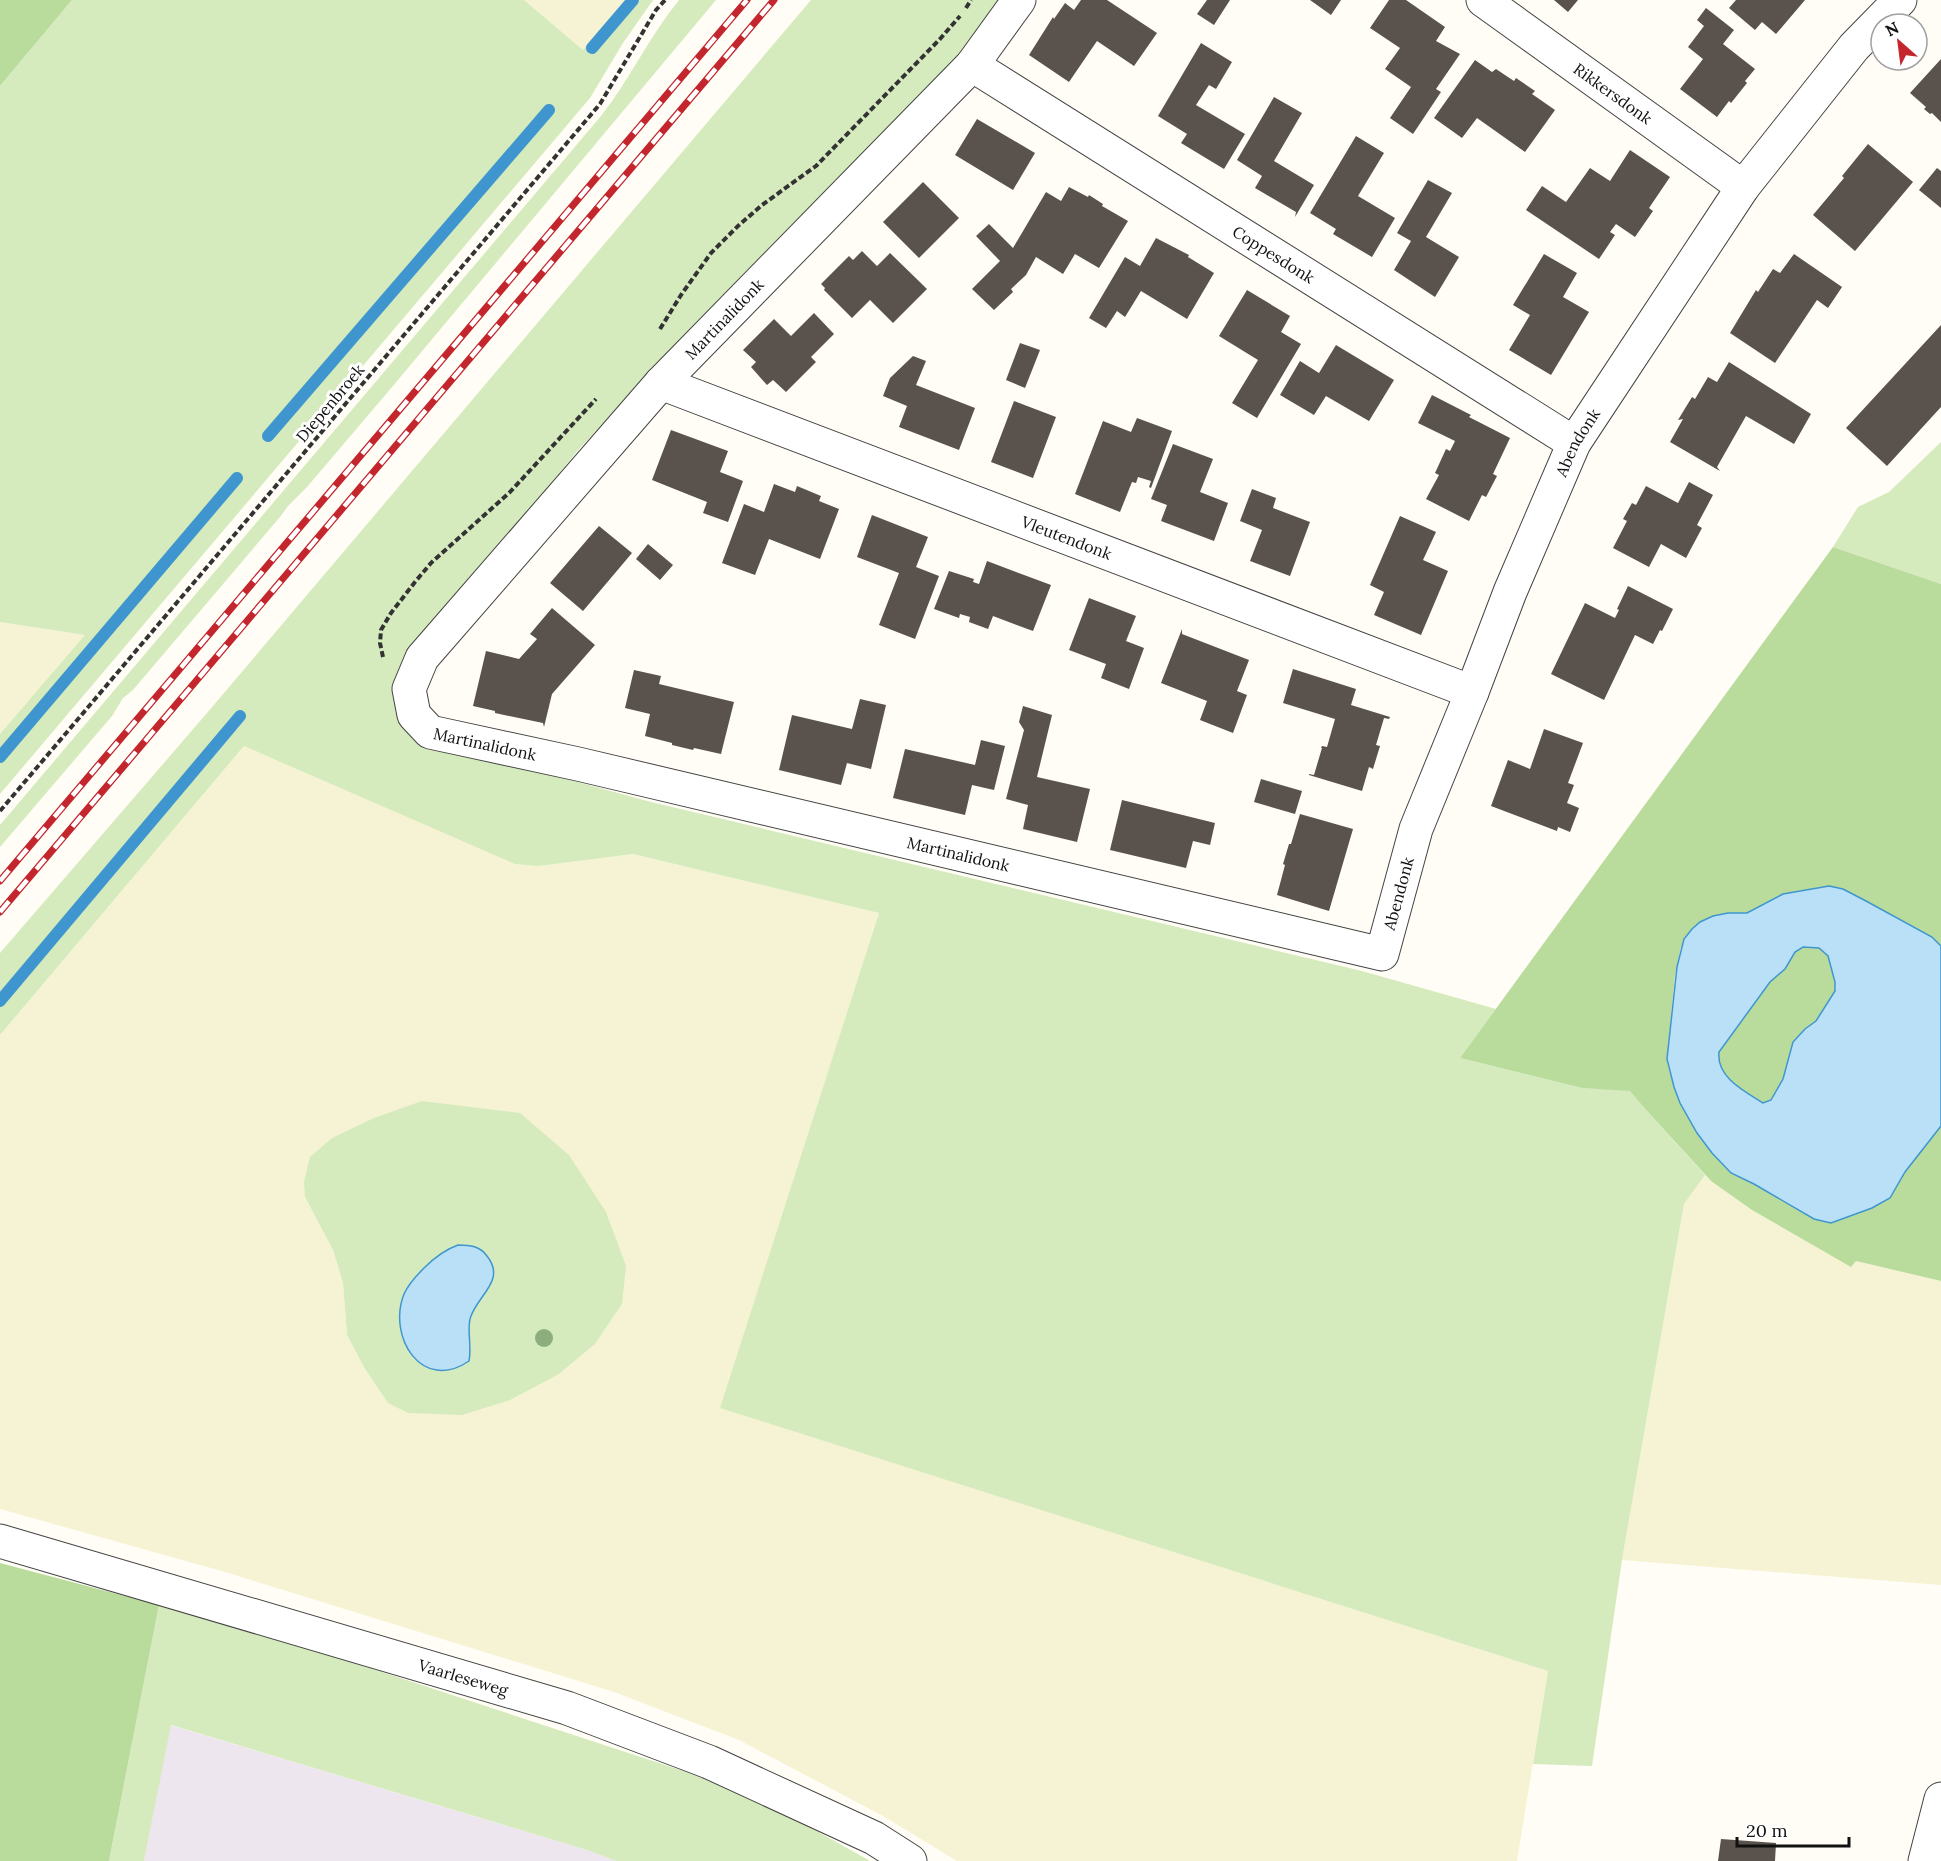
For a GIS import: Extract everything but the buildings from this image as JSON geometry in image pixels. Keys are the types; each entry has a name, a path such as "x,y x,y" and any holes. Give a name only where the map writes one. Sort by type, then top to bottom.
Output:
{"street":[{"name":"Martinalidonk","path":"1019,0 972,65 661,383 422,658 410,689 414,715 430,732 601,769 1382,954"},
{"name":"Rikkersdonk","path":"1483,0 1743,187"},
{"name":"Abendonk","path":"1382,954 1416,828 1510,592 1574,442 1743,187 1854,47 1900,0"},
{"name":"Coppesdonk","path":"972,65 1574,442"},
{"name":"Vleutendonk","path":"661,383 1472,692"},
{"name":"Vaarleseweg","path":"0,1541 567,1707 709,1761 874,1838 910,1861"},
{"path":"1925,1861 1941,1799"}],"path":[{"name":"Diepenbroek","path":"0,812 600,104 656,10 665,0"}],"shaded area":[{"path":"524,0 626,0 583,50"},
{"path":"0,622 86,635 0,734"},
{"path":"244,746 539,866 633,854 879,913 721,1408 1548,1671 1517,1861 957,1861 883,1816 739,1740 614,1692 225,1572 0,1509 0,1035","holes":["422,1101 455,1106 622,1304 595,1344 559,1374 388,1403 365,1369 347,1335 343,1283 333,1250 305,1197"]},
{"path":"1705,1175 1752,1210 1791,1232 1856,1261 1941,1281 1941,1585 1622,1560 1684,1204"},
{"path":"170,1725 587,1850 616,1861 144,1861"}],"green space":[{"path":"0,0 72,0 0,86"},
{"path":"72,0 524,0 583,50 626,0 653,0 623,43 590,98 0,794 0,734 85,635 0,622 0,86"},
{"path":"679,0 716,0 387,393 133,690 123,698 112,716 0,847 0,825 601,116"},
{"path":"811,0 999,0 977,35 928,90 797,220 579,449 414,651 417,738 651,802 1362,971 1496,1009 1460,1058 1582,1088 1630,1090 1705,1175 1684,1204 1622,1560 1592,1766 1533,1764 1548,1671 720,1408 879,913 633,854 539,866 515,864 244,746 0,1035 0,953 207,713"},
{"path":"1941,442 1941,584 1833,547 1858,507 1889,492"},
{"path":"1833,547 1941,584 1941,946 1931,937 1866,901 1843,889 1829,886 1783,894 1747,913 1728,913 1681,947 1675,975 1667,1059 1680,1103 1697,1133 1712,1153 1731,1173 1814,1219 1831,1223 1872,1208 1890,1198 1905,1172 1941,1126 1941,1281 1856,1261 1851,1267 1752,1210 1711,1181 1630,1091 1582,1088 1460,1058"},
{"path":"1803,947 1819,948 1828,956 1835,991 1816,1021 1793,1042 1783,1079 1771,1100 1763,1103 1740,1088 1727,1076 1719,1061 1719,1052 1770,982 1782,972 1795,952"},
{"path":"422,1101 520,1113 569,1155 606,1212 626,1266 622,1304 595,1344 559,1374 510,1400 462,1415 408,1413 388,1403 365,1369 347,1335 343,1283 333,1250 305,1197 304,1182 310,1157 332,1138 374,1118","holes":["436,1257 489,1288 478,1303 470,1322 471,1348 405,1291"]},
{"path":"0,1563 159,1605 109,1861 0,1861"},
{"path":"159,1605 260,1632 720,1783 806,1825 870,1861 616,1861 587,1850 171,1725 144,1861 109,1861"}],"water":[{"path":"1829,886 1843,889 1932,937 1941,946 1941,1126 1905,1172 1890,1198 1872,1208 1831,1223 1814,1219 1731,1173 1697,1133 1680,1103 1667,1059 1677,967 1684,939 1700,922 1713,916 1747,913 1783,894","holes":["1803,947 1819,948 1828,956 1835,991 1816,1021 1793,1042 1783,1079 1771,1100 1763,1103 1740,1088 1727,1076 1719,1061 1719,1052 1770,982 1785,969 1795,952"]},
{"path":"458,1245 481,1250 487,1256 494,1273 492,1281 470,1319 469,1361 452,1369 437,1370 423,1365 412,1356 400,1327 400,1311 404,1294 416,1277 435,1258"}],"waterway":[{"path":"592,48 633,0"},
{"path":"268,436 549,110"},
{"path":"0,757 237,478"},
{"path":"0,1001 240,716"}],"railway":[{"path":"0,881 747,0"},
{"path":"0,912 774,0"}]}
